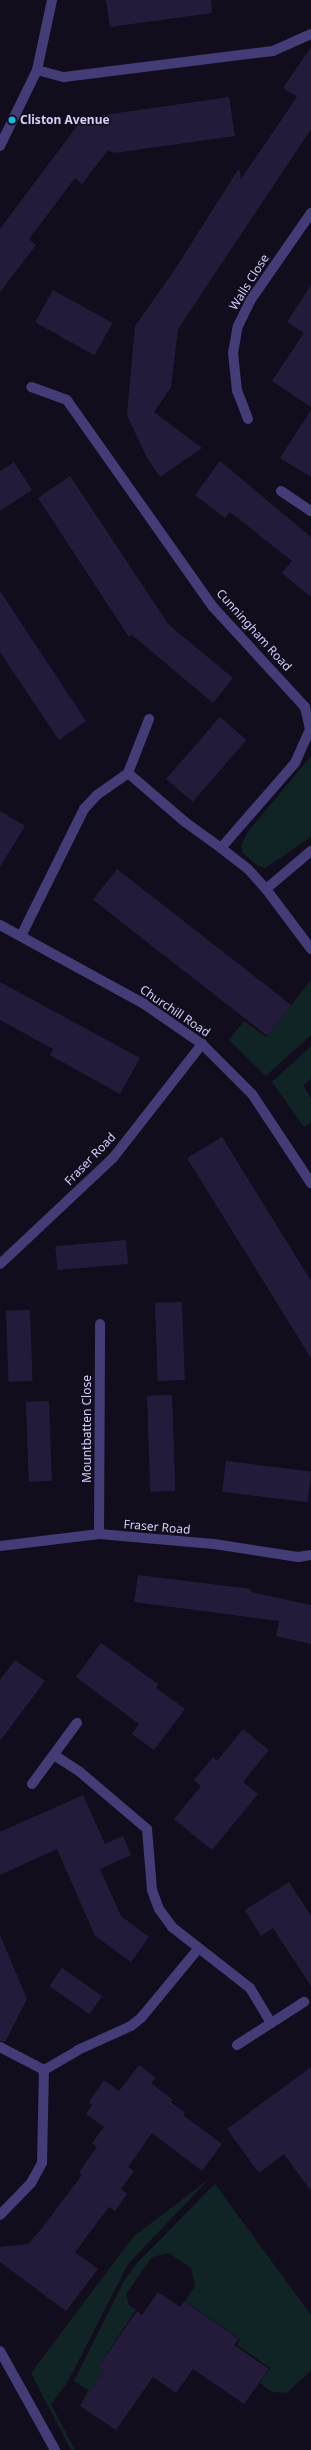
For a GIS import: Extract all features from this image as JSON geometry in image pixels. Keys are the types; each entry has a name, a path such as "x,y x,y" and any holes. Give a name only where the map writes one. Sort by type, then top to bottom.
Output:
{"street":[{"path":"0,146 37,70 52,0"},
{"path":"37,70 64,77 273,51 311,34"},
{"name":"Walls Close","path":"248,419 237,391 233,353 238,326 250,301 311,213"},
{"name":"Cunningham Road","path":"31,387 67,400 213,607 306,707 310,729 294,763 221,848"},
{"path":"280,491 311,511"},
{"path":"21,936 84,809 97,794 128,773 149,719"},
{"path":"128,773 248,869 266,889 311,949"},
{"path":"266,889 311,851"},
{"name":"Churchill Road","path":"0,925 144,1004 202,1044 252,1094 311,1183"},
{"name":"Fraser Road","path":"0,1264 113,1158 202,1044"},
{"name":"Mountbatten Close","path":"99,1534 100,1324"},
{"name":"Fraser Road","path":"0,1546 99,1534 214,1544 298,1557 311,1555"},
{"path":"32,1784 77,1723"},
{"path":"54,1755 80,1772 147,1829 152,1890 159,1909 172,1927 198,1949 250,1988 271,2023"},
{"path":"44,2070 78,2050 131,2026 141,2018 198,1949"},
{"path":"237,2045 304,2002"},
{"path":"0,2047 44,2070"},
{"path":"0,2215 31,2183 42,2163 44,2070"},
{"path":"0,2351 55,2450"}],"green space":[{"path":"311,756 311,837 265,868 257,865 243,853 241,846 247,833"},
{"path":"311,980 311,1035 266,1076 229,1040 244,1021 266,1037"},
{"path":"311,1046 311,1079 303,1085 311,1098 311,1122 304,1127 272,1082"},
{"path":"209,2179 128,2264 67,2383 51,2404 75,2450 71,2450 31,2373 133,2237"},
{"path":"215,2184 311,2315 311,2370 287,2393 272,2392 260,2383 270,2368 237,2345 240,2339 185,2301 195,2286 191,2268 169,2253 152,2257 126,2294 129,2305 136,2310 98,2367 104,2371 80,2406 88,2390 74,2381 124,2281 137,2263"}],"building":[{"path":"106,0 211,0 212,13 110,27"},
{"path":"311,47 311,129 178,329 171,387 154,412 202,448 160,477 146,456 127,415 135,326 174,271 239,168 241,179 297,97 283,88"},
{"path":"229,97 235,136 114,153 108,150 82,184 75,178 29,239 36,245 0,292 0,229 83,118"},
{"path":"311,285 311,407 272,381 304,333 287,322"},
{"path":"53,290 112,323 95,355 35,322"},
{"path":"311,410 311,477 280,458"},
{"path":"220,461 311,537 311,597 282,573 292,561 230,512 225,518 195,495"},
{"path":"14,462 32,490 0,511 0,471"},
{"path":"70,476 169,625 233,678 213,703 132,635 129,637 38,498"},
{"path":"0,591 86,721 59,740 0,652"},
{"path":"220,717 246,740 193,802 166,779"},
{"path":"0,811 25,826 0,867"},
{"path":"117,869 291,1005 267,1036 93,900"},
{"path":"0,982 140,1058 120,1094 50,1055 53,1049 0,1020"},
{"path":"222,1137 311,1281 311,1358 187,1158"},
{"path":"126,1240 128,1264 57,1270 55,1246"},
{"path":"182,1302 185,1380 158,1381 155,1303"},
{"path":"30,1310 32,1381 8,1382 6,1311"},
{"path":"172,1395 175,1491 150,1492 147,1396"},
{"path":"49,1401 52,1481 29,1482 26,1402"},
{"path":"226,1461 311,1471 308,1502 222,1492"},
{"path":"138,1575 251,1589 251,1592 311,1605 311,1644 276,1636 279,1621 134,1602"},
{"path":"101,1643 158,1684 156,1688 185,1709 154,1750 132,1734 139,1724 76,1677"},
{"path":"15,1660 45,1681 0,1741 0,1680"},
{"path":"243,1729 269,1750 243,1782 258,1794 212,1850 174,1819 201,1786 194,1780 213,1757 217,1761"},
{"path":"83,1795 105,1844 123,1836 131,1855 100,1869 121,1916 149,1937 131,1962 95,1936 57,1849 0,1875 0,1832"},
{"path":"289,1882 311,1916 311,1986 273,1928 261,1936 245,1910"},
{"path":"0,1935 27,1999 5,2042 0,2041"},
{"path":"62,1968 102,1996 90,2014 49,1986"},
{"path":"139,2065 156,2078 151,2083 173,2100 171,2102 185,2113 183,2115 222,2144 202,2171 152,2133 128,2167 134,2171 121,2189 127,2194 115,2211 109,2207 75,2252 98,2269 66,2311 0,2262 0,2247 28,2244 42,2228 82,2175 79,2172 97,2147 92,2143 104,2127 86,2114 92,2105 89,2102 104,2080 119,2091"},
{"path":"311,2067 311,2191 284,2154 259,2173 227,2129"},
{"path":"158,2292 180,2307 184,2301 239,2339 234,2345 269,2369 244,2404 193,2369 176,2393 153,2377 116,2430 80,2406 104,2371 98,2367 137,2311 142,2315"}],"place":[{"name":"Cliston Avenue","path":"12,120"}]}
